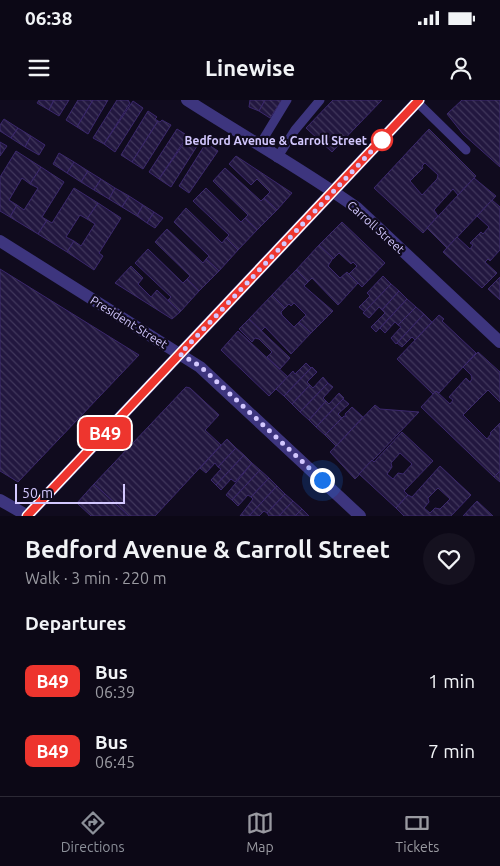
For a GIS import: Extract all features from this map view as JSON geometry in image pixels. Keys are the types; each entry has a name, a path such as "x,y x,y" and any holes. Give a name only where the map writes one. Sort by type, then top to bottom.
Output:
{"street":[{"name":"Carroll Street","path":"187,100 277,158 334,191 357,208 500,342"},
{"path":"0,500 27,516 418,101"},
{"name":"President Street","path":"0,241 200,366 360,516"}],"lane":[{"path":"259,146 287,100"},
{"path":"277,158 295,130 320,100"},
{"path":"418,101 466,150"}],"building":[{"path":"39,100 54,100 49,110 37,103"},
{"path":"54,100 69,100 59,116 49,110"},
{"path":"78,100 93,100 77,127 66,120"},
{"path":"93,100 108,100 88,134 77,127"},
{"path":"117,100 128,100 130,103 104,144 93,138"},
{"path":"250,100 265,100 259,111 249,107"},
{"path":"265,100 282,100 270,118 259,111"},
{"path":"333,100 382,100 332,152 306,128"},
{"path":"462,100 500,100 500,167 463,134 447,114"},
{"path":"133,101 143,108 115,152 104,144"},
{"path":"148,111 157,117 155,119 158,121 132,162 121,155"},
{"path":"4,119 18,128 11,138 0,131 0,125"},
{"path":"162,120 171,125 143,169 132,162 158,121"},
{"path":"18,128 31,136 25,147 11,138"},
{"path":"177,129 185,134 183,136 186,138 159,179 149,172"},
{"path":"429,129 476,176 458,195 453,189 434,210 438,216 423,233 374,188","holes":["425,163 438,175 437,179 422,195 410,181 423,168 422,166"]},
{"path":"31,136 45,145 39,155 25,147"},
{"path":"189,136 199,143 171,187 159,179"},
{"path":"0,142 7,146 0,156"},
{"path":"206,143 218,151 189,193 179,186"},
{"path":"16,151 41,167 30,184 22,178 9,200 17,205 10,217 0,211 0,177"},
{"path":"59,153 74,162 67,173 53,164"},
{"path":"236,156 292,193 277,210 264,198 270,192 257,179 251,185 229,164"},
{"path":"74,162 88,171 81,182 67,173"},
{"path":"41,167 64,182 42,217 47,220 38,234 10,217 17,205 24,210 38,188 30,184"},
{"path":"225,168 261,201 264,198 277,210 257,230 245,218 248,215 213,181"},
{"path":"88,171 101,179 94,190 81,182"},
{"path":"474,178 496,196 447,248 427,228"},
{"path":"101,179 115,188 109,199 94,190"},
{"path":"74,188 98,203 87,219 80,215 66,237 74,241 67,252 38,234 47,220 52,223"},
{"path":"115,188 129,196 122,207 109,199"},
{"path":"206,188 241,222 245,218 257,230 238,250 226,238 229,235 193,201"},
{"path":"129,196 143,205 137,216 122,207"},
{"path":"492,200 500,207 500,250 490,261 488,259 485,262 497,273 482,288 443,252 457,237 470,249 473,245 470,243 489,227 477,216"},
{"path":"98,203 121,218 99,253 103,256 94,270 67,252 74,241 81,246 95,224 87,219"},
{"path":"143,205 154,212 147,223 137,216"},
{"path":"186,208 222,243 226,238 238,250 219,271 206,259 209,256 174,222"},
{"path":"154,212 163,218 155,228 147,223"},
{"path":"342,222 385,263 362,287 349,274 357,266 353,262 351,264 339,253 333,259 319,245"},
{"path":"167,229 203,263 206,259 219,271 199,291 187,279 190,276 155,242"},
{"path":"319,245 333,258 328,266 340,278 347,272 358,283 338,305 312,278 308,282 296,270"},
{"path":"148,249 183,283 187,279 199,291 180,312 168,300 171,297 135,263"},
{"path":"131,266 143,278 138,284 151,297 157,290 180,312 172,319 115,283"},
{"path":"0,269 139,355 18,482 0,471"},
{"path":"296,270 308,282 304,286 333,311 311,333 299,322 306,315 294,303 291,306 289,304 285,308 272,295"},
{"path":"383,276 391,284 365,312 359,307 370,296 367,293"},
{"path":"500,277 500,300 488,289"},
{"path":"391,284 399,291 382,310 379,307 369,318 363,313"},
{"path":"399,291 407,299 376,332 371,327 385,313 382,310"},
{"path":"272,295 285,308 281,312 282,315 294,327 299,322 311,333 291,354 265,327 261,331 249,319"},
{"path":"407,299 416,307 398,325 395,322 385,333 380,328"},
{"path":"416,307 424,314 396,344 391,338 401,327 398,325"},
{"path":"424,314 432,322 415,340 412,337 402,347 397,343"},
{"path":"439,315 444,319 442,321 476,353 439,393 436,391 433,394 397,359"},
{"path":"249,319 290,358 280,369 267,357 272,352 259,339 255,338 252,342 239,329"},
{"path":"238,331 288,377 269,396 221,350"},
{"path":"478,352 500,372 500,402 488,390 463,415 487,439 500,423 500,471 494,477 421,407 436,391 450,404 453,400 449,397 466,378 470,382 472,379 471,375 463,367"},
{"path":"306,363 311,368 284,396 276,389 293,371 295,374"},
{"path":"312,367 317,372 307,382 310,385 292,404 284,396"},
{"path":"323,377 328,383 300,412 292,404 310,385 313,388"},
{"path":"328,383 333,387 323,398 326,401 309,420 300,412"},
{"path":"186,387 190,388 219,415 205,430 221,445 155,516 129,516 94,484"},
{"path":"339,393 344,398 316,427 309,420 326,401 329,404"},
{"path":"343,399 349,404 338,414 342,418 325,435 316,427"},
{"path":"375,405 380,409 419,412 355,479 330,452"},
{"path":"352,407 363,417 336,446 325,435 346,416 345,414"},
{"path":"402,432 433,461 404,491 408,495 396,508 359,474 372,460 374,462","holes":["400,453 412,464 403,474 398,473 393,479 387,474 392,467 391,463"]},
{"path":"227,439 236,448 218,467 215,463 206,473 200,468"},
{"path":"236,448 244,455 216,485 211,480 221,469 218,467"},
{"path":"244,455 252,463 235,482 231,479 221,490 216,485"},
{"path":"252,463 260,470 232,500 226,495"},
{"path":"440,466 471,495 451,516 404,516 396,508 408,495 412,497","holes":["438,488 450,499 440,509 435,508 430,513 424,508 429,502 428,498"]},
{"path":"260,470 269,478 251,497 248,495 238,506 232,500"},
{"path":"500,471 500,482 494,477"},
{"path":"269,478 277,486 249,516 240,516 253,499 251,497"},
{"path":"94,484 129,516 91,516 77,503"},
{"path":"277,486 285,494 267,513 264,511 259,516 249,516"},
{"path":"285,494 293,501 279,516 269,516 267,513"},
{"path":"293,501 302,509 295,516 279,516"},
{"path":"477,501 493,516 463,516"},
{"path":"302,509 309,516 295,516"}],"bus line":[{"name":"B49","path":"27,516 419,100"}],"place":[{"name":"Bedford Avenue & Carroll Street","path":"382,140"}],"route":[{"path":"322,480 200,366 180,354 382,140"}]}
